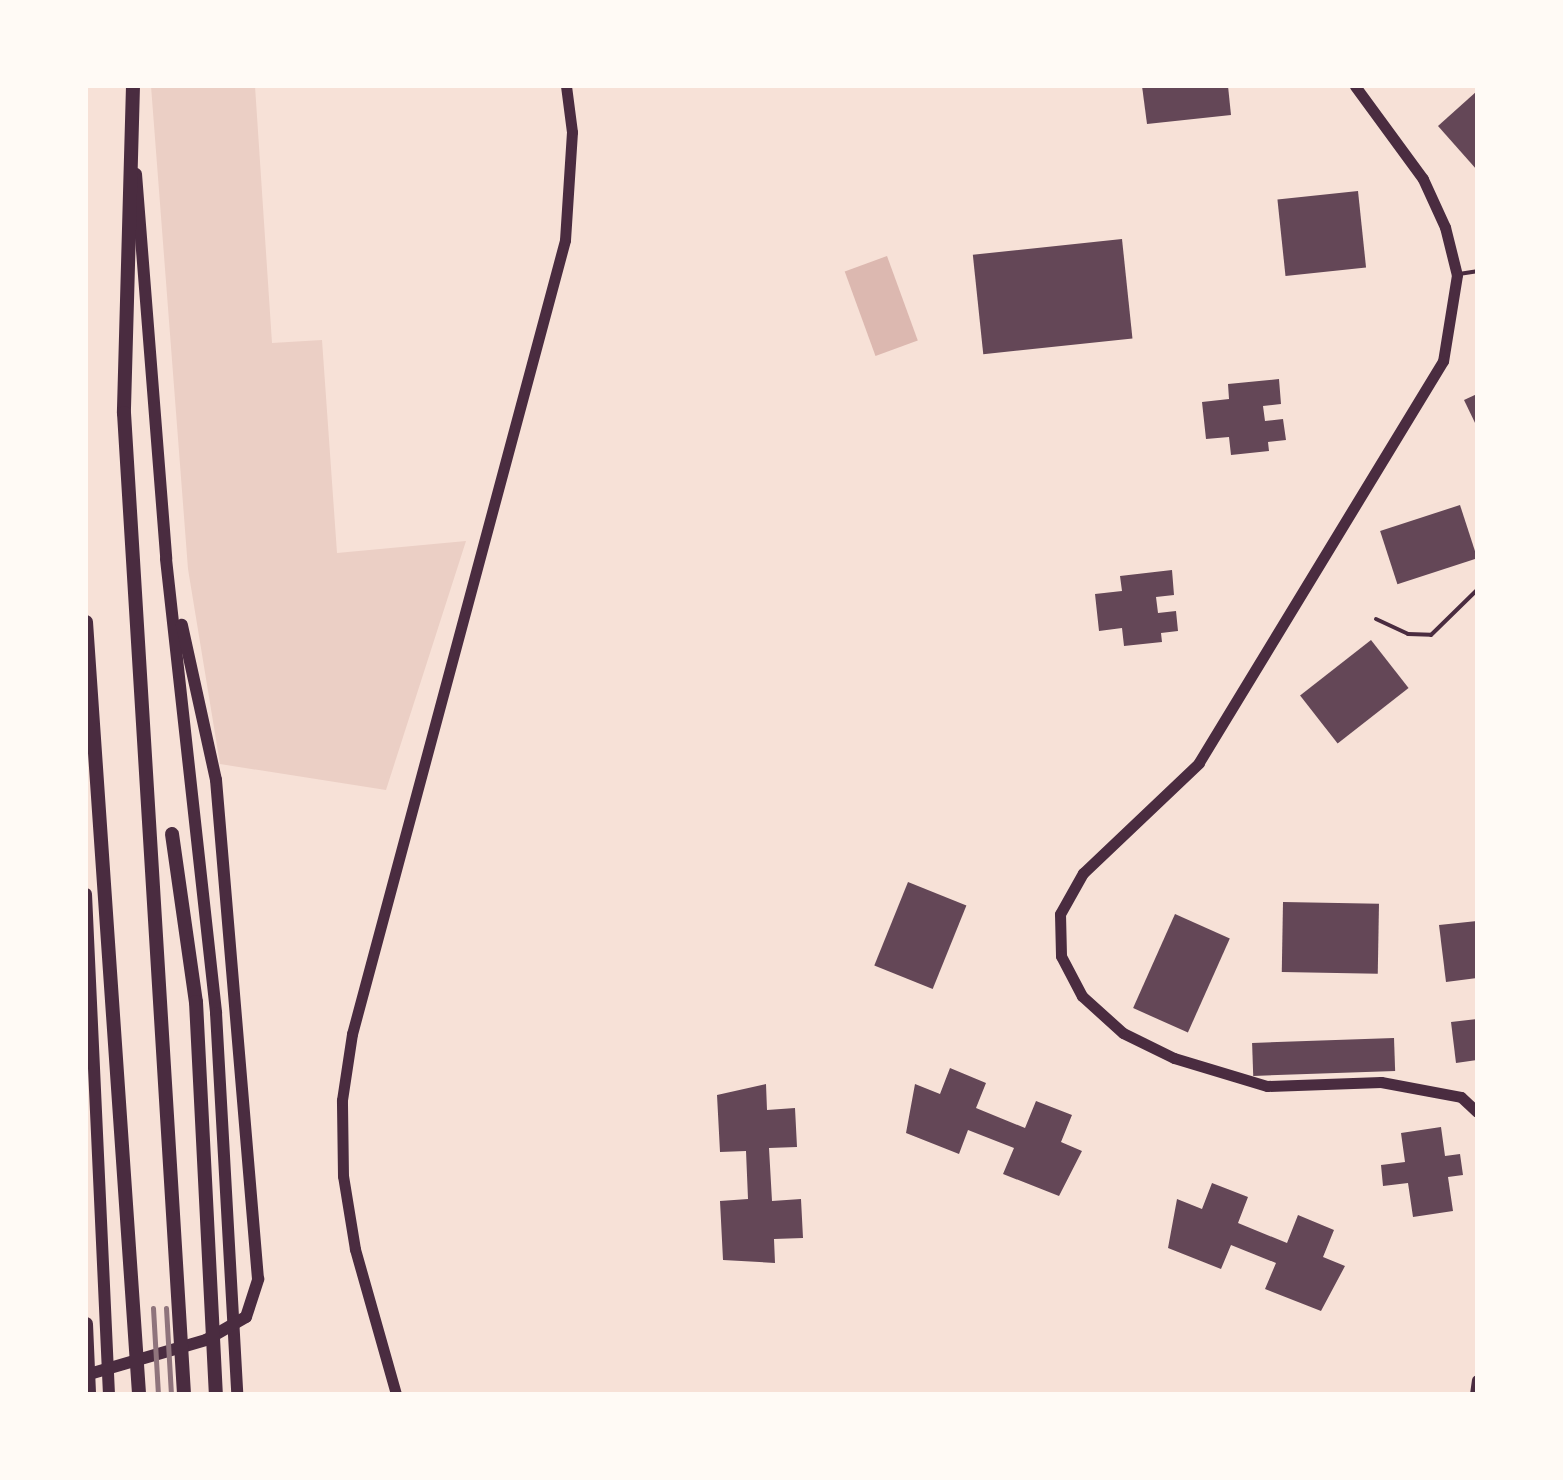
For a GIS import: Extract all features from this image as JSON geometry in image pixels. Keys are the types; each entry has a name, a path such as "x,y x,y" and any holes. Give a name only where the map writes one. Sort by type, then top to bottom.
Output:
{"highway":[{"path":"133,86 124,413 184,1394"},
{"path":"86,622 139,1394"},
{"path":"172,834 196,1002 216,1394"},
{"path":"86,1325 89,1394"}],"main road":[{"path":"133,142 158,410 166,559 195,779 227,1155 227,1239 237,1394"},
{"path":"86,1375 206,1340 246,1317 258,1279 216,780 166,559"},
{"path":"86,894 109,1394"}],"street":[{"path":"396,1394 355,1249 343,1176 342,1100 352,1034 565,240 572,132 566,86"},
{"path":"1355,86 1423,179 1457,275 1443,361 1199,763 1083,873 1060,914 1061,956 1082,996 1123,1033 1174,1058 1267,1086 1407,1087 1461,1097 1477,1112"},
{"path":"1475,1394 1477,1380"}],"lane":[{"path":"1457,275 1477,271"},
{"path":"1376,619 1408,634 1431,635 1477,590"}],"shaded area":[{"path":"151,86 255,86 272,343 322,340 337,553 466,541 386,790 220,764 188,569"},
{"path":"887,256 918,341 875,356 845,271"}],"building":[{"path":"1142,86 1228,86 1231,115 1147,124"},
{"path":"1477,91 1477,170 1438,126"},
{"path":"1358,191 1366,268 1285,276 1277,199"},
{"path":"1122,239 1132,338 983,354 973,255"},
{"path":"1279,379 1281,404 1263,406 1265,421 1283,419 1286,440 1268,442 1269,451 1231,455 1229,437 1206,439 1202,402 1229,399 1228,384"},
{"path":"1477,394 1477,427 1464,400"},
{"path":"1460,505 1477,558 1397,584 1380,531"},
{"path":"1172,570 1174,595 1156,597 1158,613 1176,611 1178,631 1161,633 1162,642 1124,646 1122,628 1099,631 1095,594 1122,591 1120,576"},
{"path":"1371,640 1409,688 1338,743 1300,695"},
{"path":"908,882 966,906 933,989 874,965"},
{"path":"1283,902 1379,904 1378,974 1282,972"},
{"path":"1175,914 1230,938 1188,1032 1133,1008"},
{"path":"1477,921 1477,978 1446,982 1439,925"},
{"path":"1477,1019 1477,1060 1456,1063 1451,1022"},
{"path":"1394,1038 1395,1071 1253,1076 1252,1043"},
{"path":"950,1068 986,1083 976,1108 1025,1128 1036,1101 1072,1115 1061,1142 1082,1151 1059,1196 1003,1174 1014,1148 968,1130 959,1154 906,1133 915,1084 940,1094"},
{"path":"766,1084 767,1110 795,1108 797,1147 769,1148 772,1201 801,1199 803,1238 774,1239 775,1263 723,1260 720,1201 748,1199 746,1151 720,1152 717,1095"},
{"path":"1441,1127 1445,1156 1460,1154 1463,1175 1448,1177 1453,1211 1413,1217 1408,1183 1383,1186 1381,1165 1405,1162 1401,1133"},
{"path":"1212,1183 1248,1197 1238,1223 1287,1243 1298,1215 1334,1230 1323,1257 1345,1266 1321,1311 1265,1289 1276,1263 1231,1245 1221,1269 1168,1248 1177,1199 1202,1209"}],"railway":[{"path":"153,1308 158,1394"},
{"path":"166,1308 171,1394"}]}
